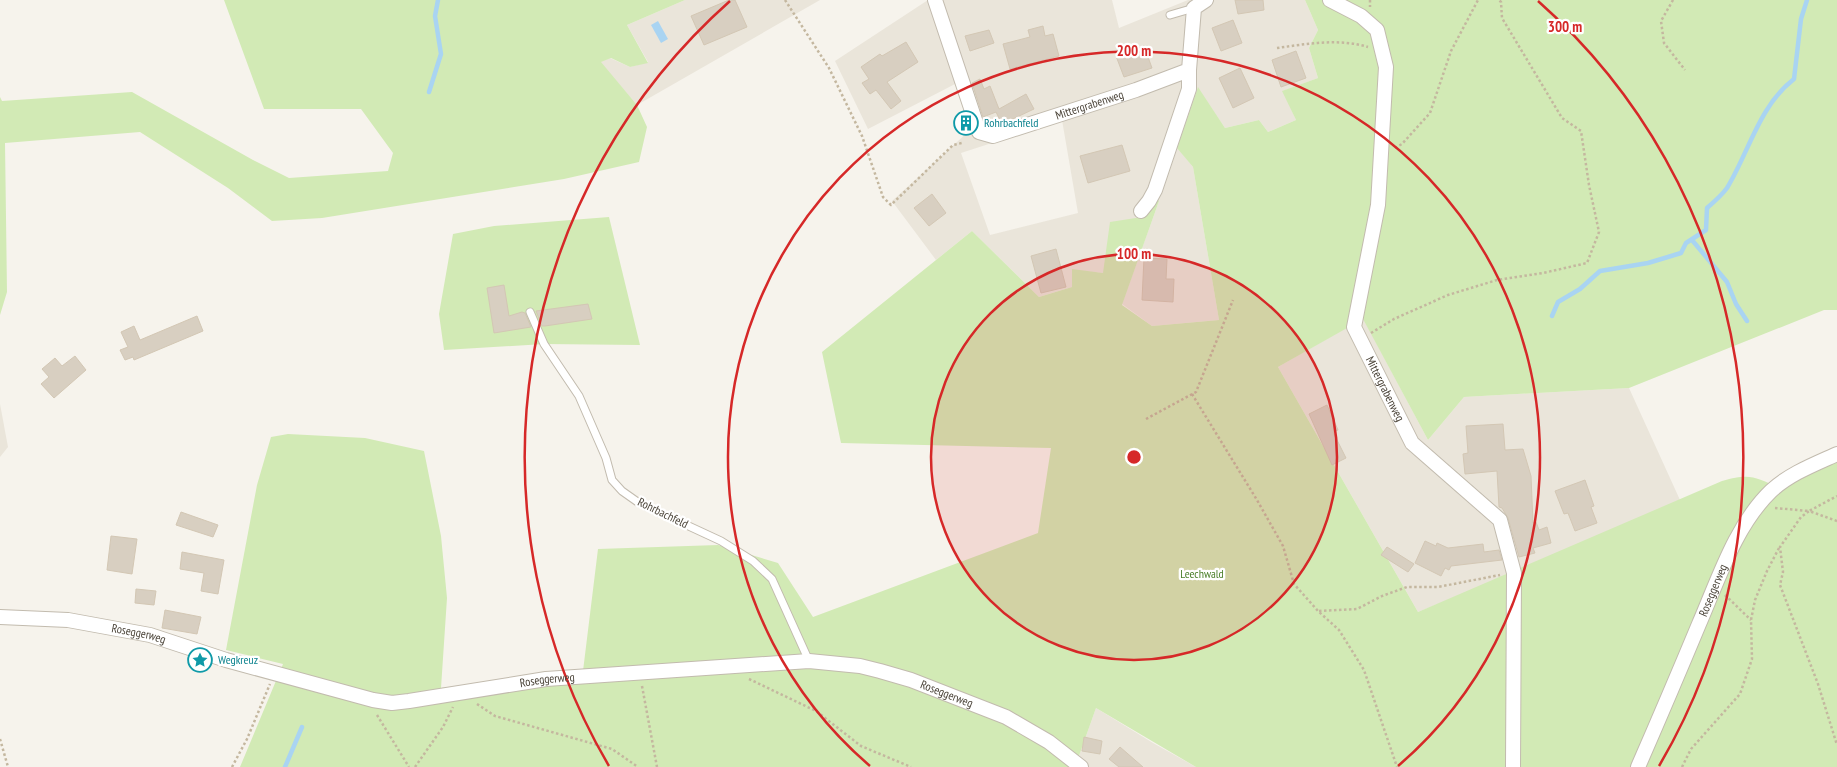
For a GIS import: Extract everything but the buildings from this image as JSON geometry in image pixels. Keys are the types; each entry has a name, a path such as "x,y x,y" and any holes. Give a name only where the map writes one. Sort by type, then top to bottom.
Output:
{"street":[{"name":"Mittergrabenweg","path":"935,0 979,132 993,136 1136,90 1189,70"},
{"path":"1141,211 1155,190 1182,115 1189,89 1194,8 1206,0"},
{"name":"Mittergrabenweg","path":"1330,0 1371,23 1377,30 1386,67 1378,205 1354,327 1412,443 1500,520 1514,572 1513,767"},
{"name":"Roseggerweg","path":"1638,767 1743,527 1758,506 1779,484 1810,466 1837,454"},
{"name":"Roseggerweg","path":"0,617 68,620 150,635 274,674 367,699 392,703 546,679 810,661 860,666 911,680 1006,717 1048,742 1081,767"}],"lane":[{"path":"1170,15 1194,8"},
{"name":"Rohrbachfeld","path":"530,312 544,344 579,396 606,458 612,480 622,491 639,503 721,541 753,561 772,579 810,661"}],"path":[{"path":"785,0 829,68 862,136 884,197 891,205 953,145 962,143"},
{"path":"1380,155 1402,144 1430,113 1451,52 1478,0"},
{"path":"1360,339 1394,318 1448,295 1497,280 1543,273 1587,263 1599,232 1589,185 1582,131 1562,118 1502,18 1501,2 1499,0"},
{"path":"1673,0 1661,21 1664,43 1685,70"},
{"path":"1277,48 1317,43 1346,42 1382,51"},
{"path":"1146,419 1196,392 1234,300"},
{"path":"1192,394 1283,546 1294,584 1318,611 1339,630 1364,670 1397,767"},
{"path":"1682,767 1691,749 1740,694 1752,659 1751,620 1758,593 1780,547 1801,517 1837,496"},
{"path":"1758,506 1809,511 1837,521"},
{"path":"1780,547 1783,572 1780,585 1818,684 1837,745"},
{"path":"1318,611 1356,609 1382,596 1407,587 1438,587 1514,572"},
{"path":"1716,585 1751,620"},
{"path":"640,672 657,767"},
{"path":"232,767 274,674"},
{"path":"742,676 816,710 861,746 911,767"},
{"path":"415,767 443,727 460,693 496,716 612,749 638,767"},
{"path":"367,699 409,767"},
{"path":"0,739 8,767"}],"shaded area":[{"path":"685,0 820,0 637,105 600,62 610,58 630,67 648,62 627,25"},
{"path":"928,0 1112,0 1119,28 1188,0 1305,0 1318,30 1309,48 1318,78 1283,91 1296,120 1268,132 1259,120 1225,128 1198,88 1178,148 1193,167 1219,320 1152,326 1122,304 1159,201 1103,273 1072,270 1072,287 1039,297 972,231 936,260 892,201 968,132 972,122 957,83 868,129 835,61","holes":["1062,120 1078,213 990,235 961,153"]},
{"path":"1363,318 1428,440 1464,397 1629,388 1680,500 1514,573 1418,612 1278,367"},
{"path":"0,404 8,447 0,457"},
{"path":"1096,708 1153,743 1196,767 1075,767"}],"green space":[{"path":"224,0 685,0 627,25 648,63 630,67 611,58 601,62 637,105 647,127 639,162 564,179 322,218 272,221 228,188 140,132 5,143 7,292 0,315 0,97 2,101 132,92 253,160 289,178 388,171 393,153 361,109 264,109"},
{"name":"Leechwald","path":"1305,0 1837,0 1837,310 1824,310 1629,388 1464,397 1428,440 1363,319 1278,367 1418,612 1722,481 1740,477 1752,477 1780,488 1837,460 1837,767 1196,767 1096,708 1075,767 240,767 283,664 226,650 257,485 271,437 288,434 365,438 424,451 441,536 447,598 441,688 583,671 598,549 718,545 778,563 813,617 1038,533 1051,448 841,443 822,352 972,231 1039,297 1072,287 1072,269 1103,273 1110,222 1142,217 1153,196 1159,201 1122,305 1152,326 1219,320 1193,167 1177,148 1198,87 1225,128 1259,120 1268,132 1296,120 1282,91 1318,78 1309,48 1318,30"},
{"path":"609,217 640,345 544,344 444,350 439,314 453,234 494,226"}],"water":[{"path":"658,21 668,39 661,43 651,25"}],"waterway":[{"path":"429,92 441,54 435,16 438,0"},
{"path":"1552,316 1558,302 1580,289 1600,271 1648,263 1681,253 1686,243 1706,230 1707,208 1727,188 1763,116 1782,90 1794,79 1801,19 1807,0"},
{"path":"1692,240 1727,282 1736,304 1747,321"},
{"path":"285,767 302,727"}],"place":[{"name":"Rohrbachfeld","path":"966,123"},
{"name":"Wegkreuz","path":"200,660"}]}
